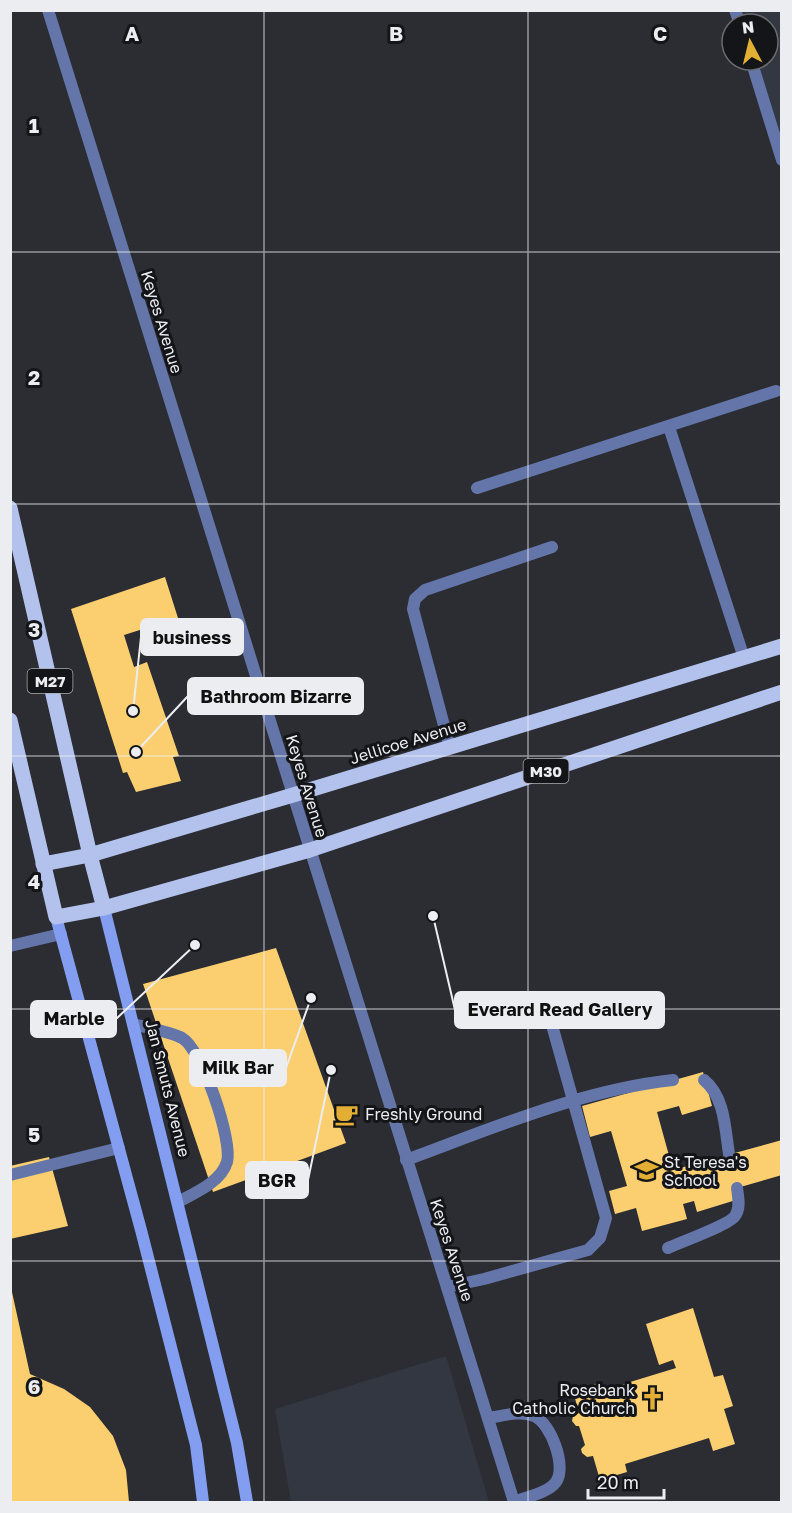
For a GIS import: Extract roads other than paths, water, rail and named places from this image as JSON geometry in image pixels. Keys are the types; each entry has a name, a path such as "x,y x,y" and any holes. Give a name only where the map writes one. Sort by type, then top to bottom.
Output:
{"main road":[{"name":"Jan Smuts Avenue","path":"10,508 90,855 237,1443 247,1503"},
{"name":"Jellicoe Avenue","path":"43,864 90,855 782,646"},
{"name":"M30","path":"56,917 104,908 310,850 782,692"},
{"path":"10,720 56,917 196,1445 203,1503"}],"street":[{"name":"Keyes Avenue","path":"48,10 514,1502"},
{"path":"755,72 782,160"},
{"path":"477,488 669,428 776,391"},
{"path":"669,428 744,658"},
{"path":"450,748 413,609 415,599 426,590 552,547"},
{"path":"10,946 61,934"},
{"path":"447,1287 588,1250 600,1238 606,1218 575,1099 550,1018"},
{"path":"133,1024 182,1038 194,1049 209,1081 225,1135 228,1161 219,1176 201,1190 178,1202"},
{"path":"406,1160 575,1099 645,1083 673,1080"},
{"path":"704,1080 714,1088 722,1107 729,1154"},
{"path":"10,1175 119,1148"},
{"path":"668,1248 720,1226 735,1217 738,1208 737,1188"},
{"path":"488,1418 522,1413 536,1416 544,1423 554,1443 560,1464 560,1474 555,1484 546,1490 514,1502"}],"place":[{"name":"business","path":"133,711"},
{"name":"Bathroom Bizarre","path":"136,752"},
{"name":"Everard Read Gallery","path":"433,916"},
{"name":"Marble","path":"195,945"},
{"name":"Milk Bar","path":"311,998"},
{"name":"BGR","path":"331,1070"},
{"name":"Freshly Ground","path":"347,1114"},
{"name":"St Teresa's School","path":"646,1171"},
{"name":"Rosebank Catholic Church","path":"653,1399"}]}
